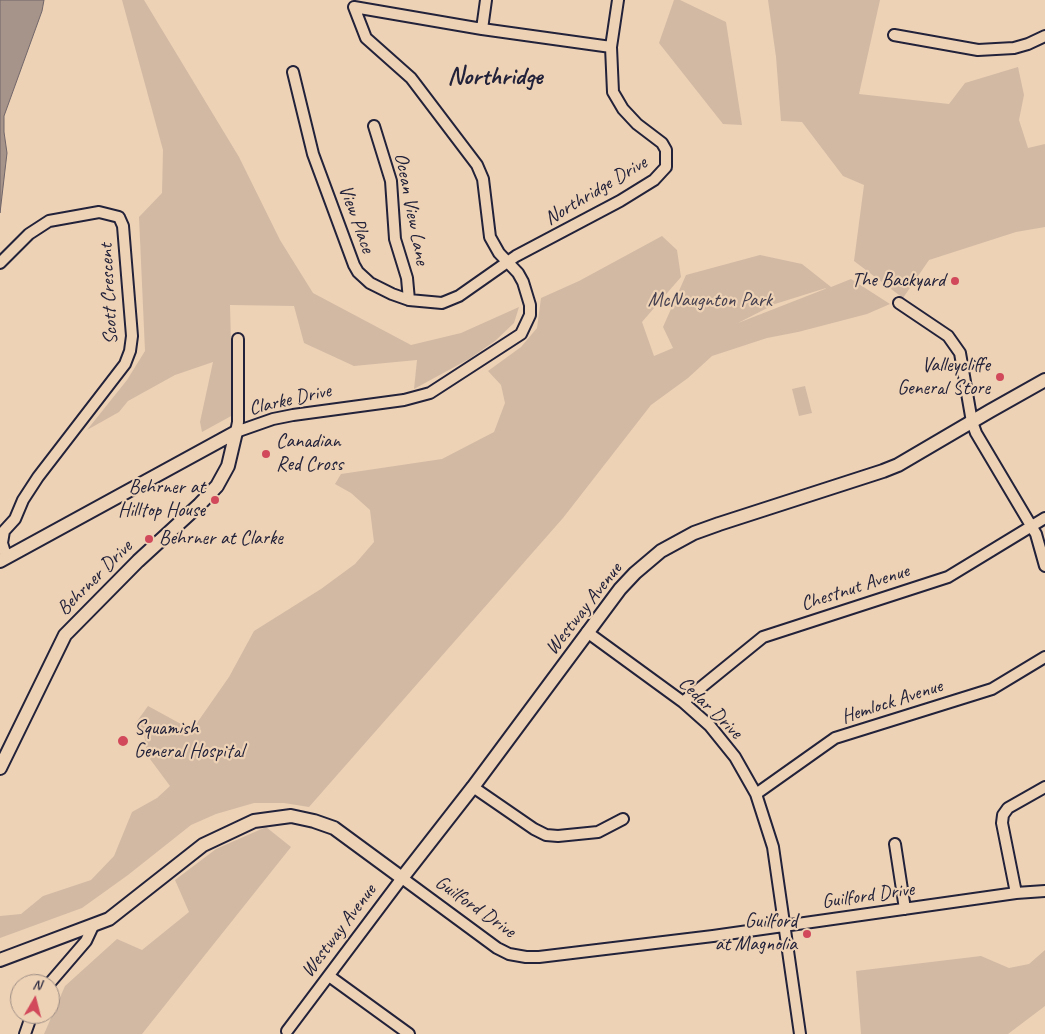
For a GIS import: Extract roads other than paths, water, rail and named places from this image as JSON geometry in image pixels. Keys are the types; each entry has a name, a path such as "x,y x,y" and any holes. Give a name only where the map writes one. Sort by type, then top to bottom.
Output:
{"street":[{"path":"482,29 486,0"},
{"name":"Northridge Drive","path":"507,262 620,201 654,180 666,167 666,150 662,143 637,124 622,109 613,92 611,47 618,0"},
{"path":"354,4 482,29 611,47"},
{"name":"Clarke Drive","path":"3,559 236,432 273,419 411,398 430,393 502,348 525,329 530,315 530,305 523,282 518,273 499,253 490,237 485,187 477,164 410,78 366,38 354,4"},
{"path":"894,35 978,50 1014,48 1045,36"},
{"name":"View Place","path":"293,72 313,154 354,266 362,276 370,283 392,294 409,300 435,302 451,300 507,262"},
{"name":"Ocean View Lane","path":"374,126 391,180 396,239 407,278 409,300"},
{"name":"Scott Crescent","path":"0,263 28,234 49,221 100,212 119,217 123,226 132,336 130,352 125,364 38,477 23,500 15,519 4,531 2,543 3,559"},
{"path":"899,303 948,336 960,353 972,422 976,433 1031,525 1039,542 1045,566"},
{"path":"236,432 238,422 238,338"},
{"name":"Westway Avenue","path":"287,1031 402,878 473,788 587,632 634,573 661,551 677,541 719,524 883,471 923,451 1045,380"},
{"name":"Behrner Drive","path":"0,768 65,635 138,561 217,486 228,466 236,432"},
{"name":"Chestnut Avenue","path":"683,702 763,637 948,576 1045,518"},
{"name":"Cedar Drive","path":"587,632 683,702 710,726 735,757 756,794 773,847 786,926 800,1034"},
{"name":"Hemlock Avenue","path":"756,794 835,738 992,689 1045,657"},
{"path":"473,788 546,835 558,836 598,832 623,819"},
{"path":"1016,893 1002,823 1004,815 1008,808 1045,788"},
{"name":"Guilford Drive","path":"0,960 109,919 203,845 241,826 254,821 291,816 334,828 498,948 509,954 526,957 548,956 786,926 1016,893 1045,891"},
{"path":"895,844 905,909"},
{"path":"58,974 86,941 93,926"},
{"path":"330,976 409,1034"}],"place":[{"name":"The Backyard","path":"955,281"},
{"name":"Valleycliffe General Store","path":"1000,377"},
{"name":"Canadian Red Cross","path":"266,454"},
{"name":"Behrner at Hilltop House","path":"215,500"},
{"name":"Behrner at Clarke","path":"149,539"},
{"name":"Squamish General Hospital","path":"123,741"},
{"name":"Guilford at Magnolia","path":"807,934"}],"district":[{"name":"Northridge","path":"495,77"}],"park label":[{"name":"McNaugnton Park","path":"710,301"}]}
